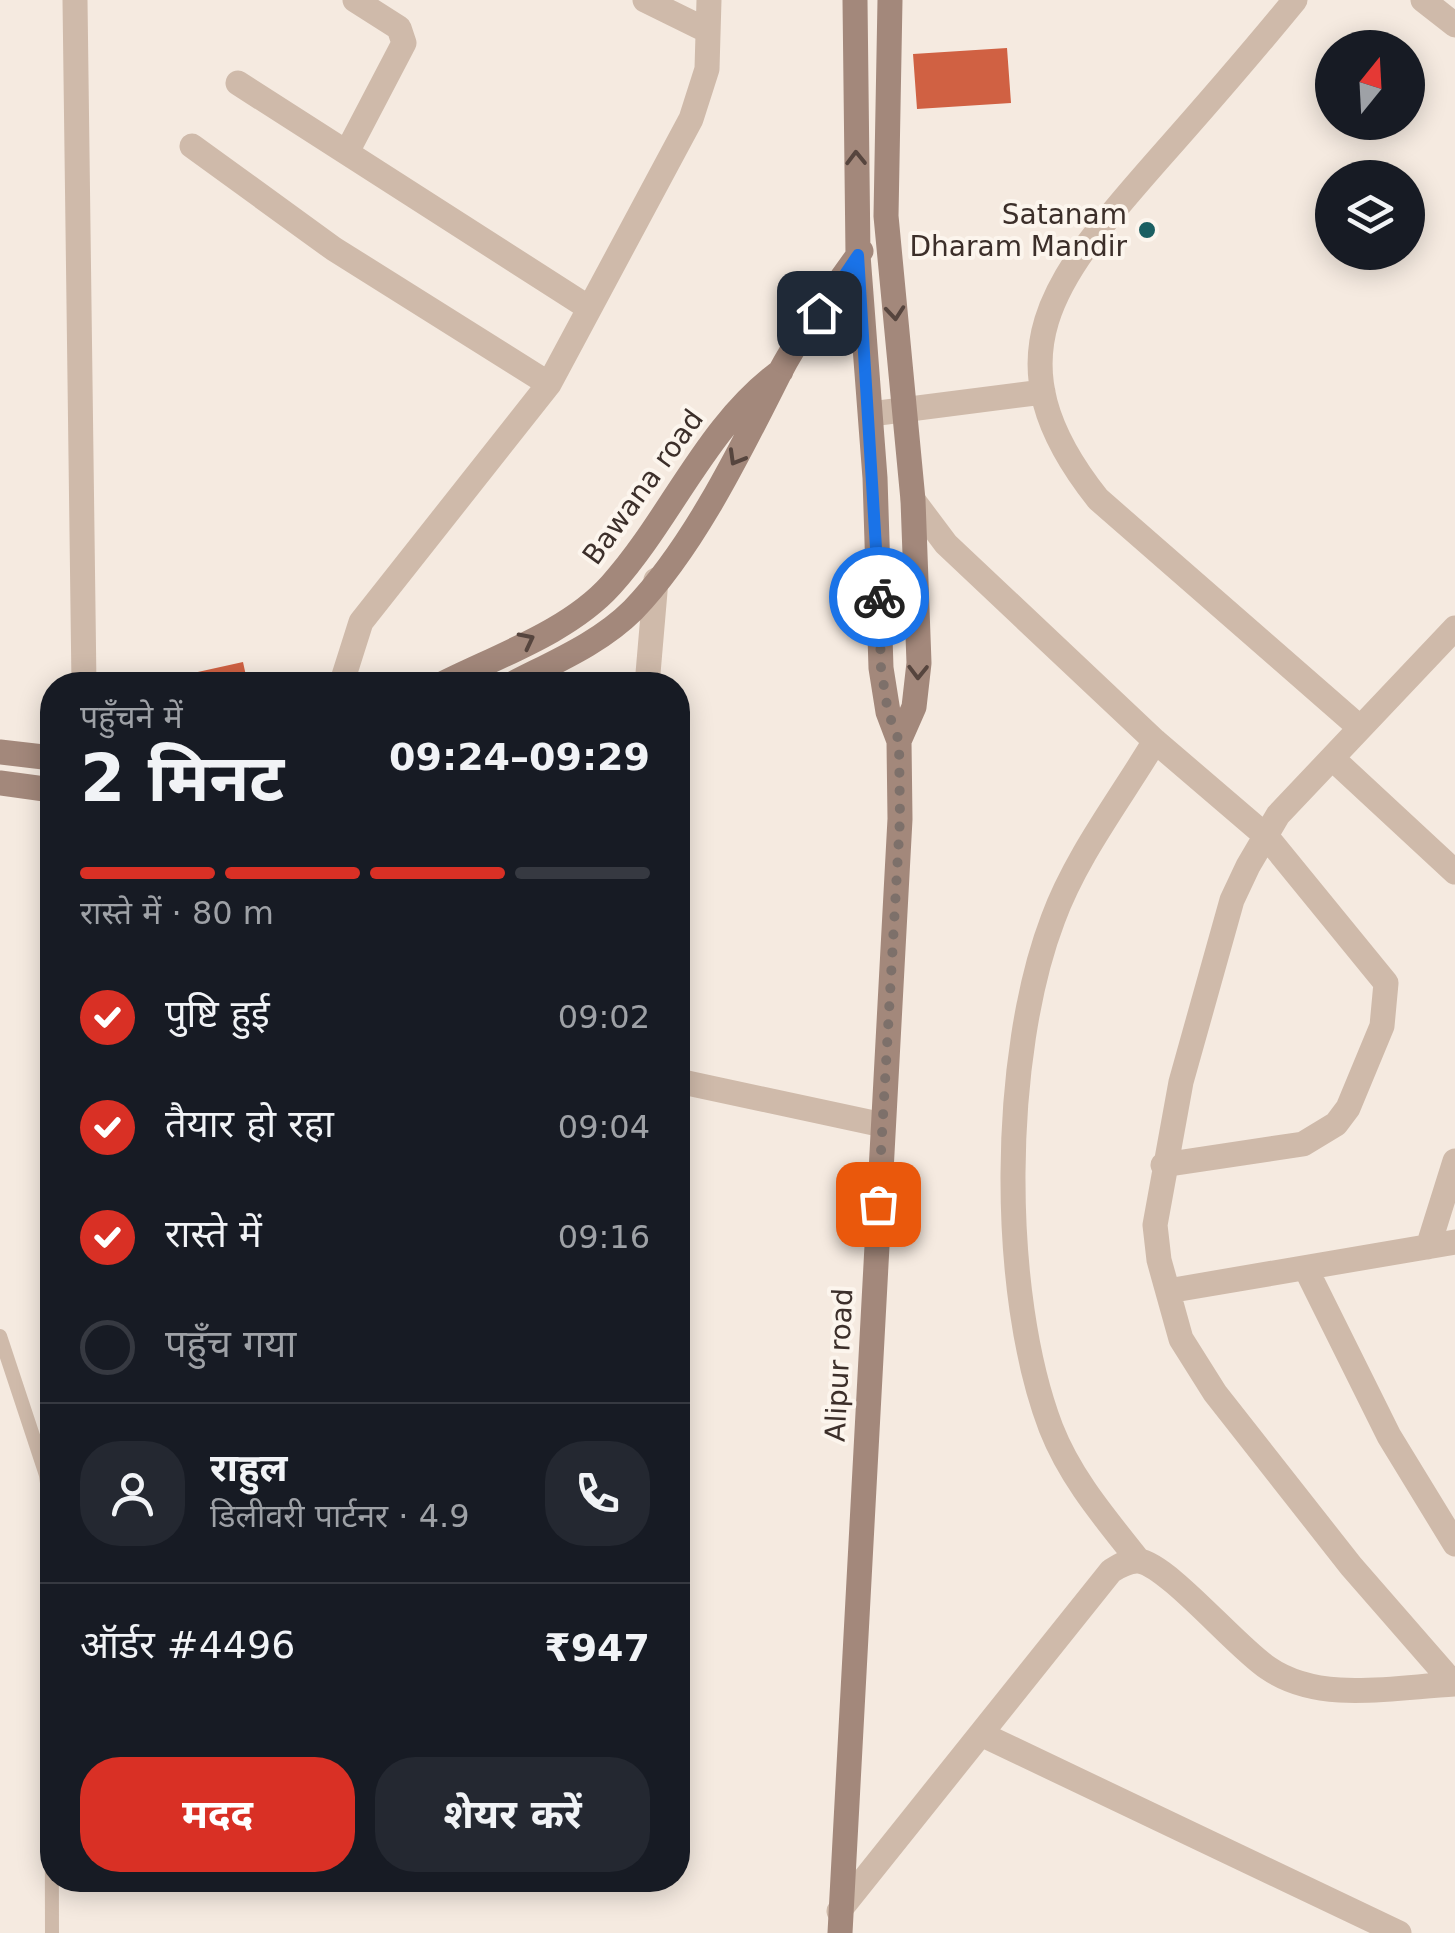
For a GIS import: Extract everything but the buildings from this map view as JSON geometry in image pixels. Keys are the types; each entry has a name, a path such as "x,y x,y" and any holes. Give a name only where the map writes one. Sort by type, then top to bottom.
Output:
{"street":[{"path":"76,0 84,672"},
{"path":"347,152 404,43 399,28 354,0"},
{"path":"644,0 708,31"},
{"path":"345,672 360,622 549,384 691,119 706,69 709,0"},
{"path":"855,0 858,255"},
{"path":"886,216 890,0"},
{"path":"1295,0 1093,234 1059,283 1046,314 1040,356 1043,392 1052,426 1072,467 1098,499 1358,726"},
{"path":"1424,0 1455,25"},
{"path":"238,83 589,308"},
{"path":"192,146 334,249 549,384"},
{"name":"Bawana road","path":"536,672 591,644 633,610 713,498 769,401 781,371 886,216"},
{"name":"Alipur road","path":"886,216 913,500 919,685 899,741"},
{"name":"Alipur road","path":"839,1922 900,819 899,741 888,712 881,668 871,414 858,255"},
{"name":"Bawana road","path":"465,672 573,616 609,588 736,408 781,371"},
{"path":"871,414 1043,392"},
{"path":"913,500 946,544 1156,741 1266,836 1386,983 1382,1026 1348,1108 1322,1136 1302,1144 1163,1165"},
{"path":"648,672 656,580"},
{"path":"1455,628 1358,726 1278,815 1232,900 1180,1082 1155,1225 1181,1339 1215,1393 1351,1566 1455,1684"},
{"path":"1156,741 1074,875 1039,959 1028,1002 1013,1171 1023,1312 1032,1368 1046,1414 1074,1477 1139,1561 1157,1568 1269,1670 1300,1686 1338,1690 1455,1684"},
{"path":"0,752 40,757"},
{"path":"1332,758 1455,872"},
{"path":"0,784 40,789"},
{"path":"690,1083 883,1125"},
{"path":"1428,1247 1455,1161"},
{"path":"1168,1291 1455,1242"},
{"path":"1306,1268 1389,1436 1455,1544"},
{"path":"839,1922 1110,1572 1139,1561"},
{"path":"983,1735 1399,1933"}],"lane":[{"path":"0,1336 40,1458"},
{"path":"52,1892 52,1933"}],"way so far":[{"path":"878,1204 900,819 899,741 888,712 881,668 879,597"}],"place":[{"name":"Satanam Dharam Mandir","path":"1147,230"}],"route":[{"path":"819,313 858,255 873,446 879,597"}]}
